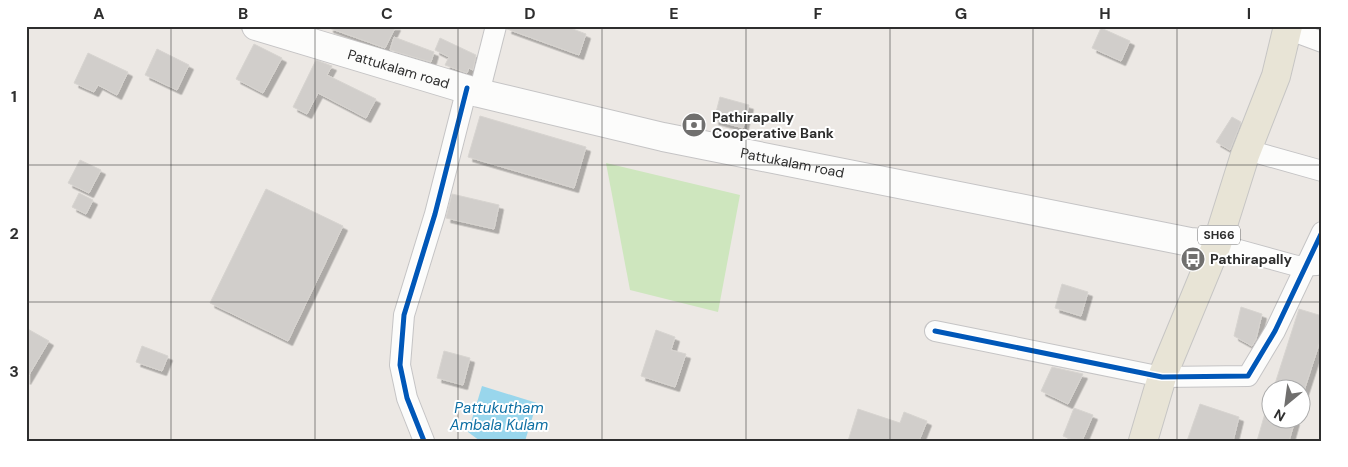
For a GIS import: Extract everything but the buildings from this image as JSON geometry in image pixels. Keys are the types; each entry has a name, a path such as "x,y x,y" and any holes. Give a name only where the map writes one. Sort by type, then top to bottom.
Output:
{"main road":[{"name":"Pattukalam road","path":"256,26 473,91 663,137 1190,242 1216,244"},
{"name":"SH66","path":"1143,441 1162,377 1216,244 1247,150 1276,76 1287,28"}],"street":[{"path":"424,441 407,398 400,365 404,315 473,91 496,26"},
{"path":"1287,28 1322,42"},
{"path":"1247,150 1322,171"},
{"path":"935,331 1162,377 1248,376 1314,265 1322,232"},
{"path":"1216,244 1297,266 1314,265"}],"green space":[{"path":"606,163 740,195 718,312 630,290"}],"water":[{"name":"Pattukutham Ambala Kulam","path":"482,386 537,403 525,441 480,441 468,432"}],"cycle path":[{"path":"424,441 407,398 400,365 404,315 435,214 467,88"},
{"path":"935,331 1162,377 1248,376 1275,331 1322,232"}],"place":[{"name":"Pathirapally Cooperative Bank","path":"694,125"},
{"name":"Pathirapally","path":"1193,259"}]}
